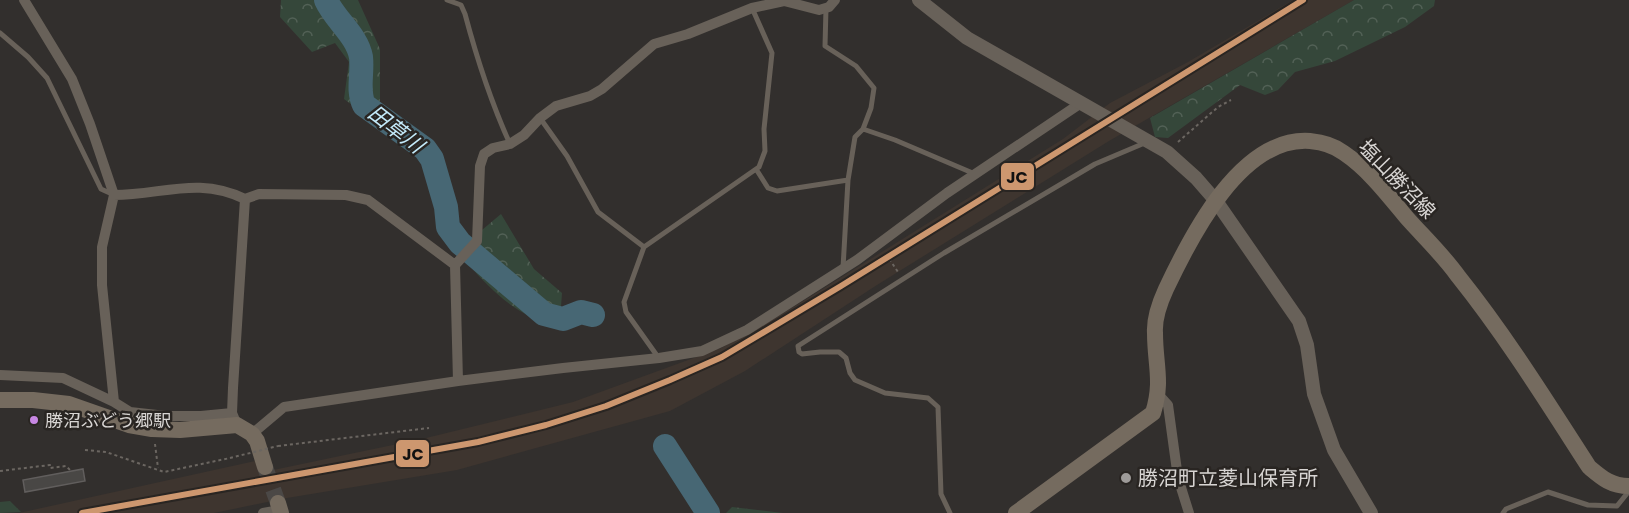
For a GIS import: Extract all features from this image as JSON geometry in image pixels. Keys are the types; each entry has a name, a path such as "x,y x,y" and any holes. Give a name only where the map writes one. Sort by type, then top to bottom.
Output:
{"main road":[{"name":"塩山勝沼線","path":"1159,395 1154,331 1158,310 1175,272 1215,201 1249,164 1262,154 1282,145 1309,141 1326,144 1343,151 1366,171 1458,274 1516,355 1589,467 1604,480 1618,486 1629,486"},
{"path":"1016,513 1153,413 1159,395"},
{"path":"0,400 42,400 69,404 129,424 152,429 180,430 235,419 257,441 265,467"}],"street":[{"path":"24,0 72,79 114,195 102,247 102,285 114,402"},
{"path":"919,0 967,38 1167,152 1196,177 1299,321 1307,345 1314,394 1323,420 1352,483 1371,513"},
{"path":"458,381 456,264 477,241 480,166 484,154 493,148 510,144 524,135 540,118 556,106 590,96 602,89 654,44 688,34 752,8 784,1 819,10 831,4"},
{"path":"252,434 284,407 458,381 702,351 747,330 857,260 975,174 1084,105"},
{"path":"114,195 138,195 180,187 209,188 232,193 244,199 259,194 346,195 368,200 456,264"},
{"path":"0,375 63,378 130,412 235,419 244,199"},
{"path":"1159,395 1168,405 1178,478 1189,513"},
{"path":"263,513 280,509"}],"lane":[{"path":"447,0 461,5 465,14 482,78 510,144"},
{"path":"831,4 825,46 856,66 874,88 871,108 863,129 855,137 848,180 843,267"},
{"path":"659,358 626,312 624,302 644,248 759,167 765,151 764,129 772,53 752,8"},
{"path":"0,33 28,57 46,78 101,189 114,195"},
{"path":"540,118 567,156 598,212 644,248"},
{"path":"863,129 975,174"},
{"path":"950,513 941,494 938,407 928,398 885,393 855,380 850,373 846,358 839,352 802,354 798,346 944,253 1085,170 1143,139"},
{"path":"756,169 768,188 777,192 848,180"},
{"path":"1503,513 1506,509 1548,492 1588,506 1617,506 1629,491"}],"path":[{"path":"1167,152 1207,117 1231,100"},
{"path":"882,248 898,272"},
{"path":"85,450 106,452 164,472 278,446 429,428"},
{"path":"154,438 158,469"},
{"path":"0,471 50,465 50,468 66,466 71,471"}],"shaded area":[{"path":"1293,0 1354,0 1109,141 877,285 745,371 670,411 457,470 287,498 214,513 19,513 255,461 259,473 426,438 573,402 721,348 795,306 1063,139 1110,103 1188,62"}],"green space":[{"path":"281,0 358,0 380,49 380,103 363,113 344,99 349,62 335,43 312,52 280,17"},
{"path":"1354,0 1435,0 1434,6 1405,27 1335,61 1295,72 1278,90 1265,95 1240,85 1168,138 1155,137 1150,118"},
{"path":"501,214 534,269 562,293 558,313 534,317 517,309 498,294 467,262 481,245 482,230"},
{"path":"10,501 21,512 0,513 0,502"},
{"path":"732,507 783,513 726,513"}],"building":[{"path":"83,469 85,481 25,492 23,480"}],"waterway":[{"name":"田草川","path":"326,0 359,49 361,94 364,105 425,149 432,159 446,207 448,227 460,243 544,314 563,319 581,312 593,315"},
{"name":"田草川","path":"665,446 708,513"}],"tunnel":[{"path":"265,467 278,503"}],"transit line":[{"name":"JC","path":"82,513 478,442 546,425 606,406 670,380 722,357 841,286 1303,0"}],"place":[{"name":"勝沼ぶどう郷駅","path":"34,420"},
{"name":"勝沼町立菱山保育所","path":"1126,478"}]}
